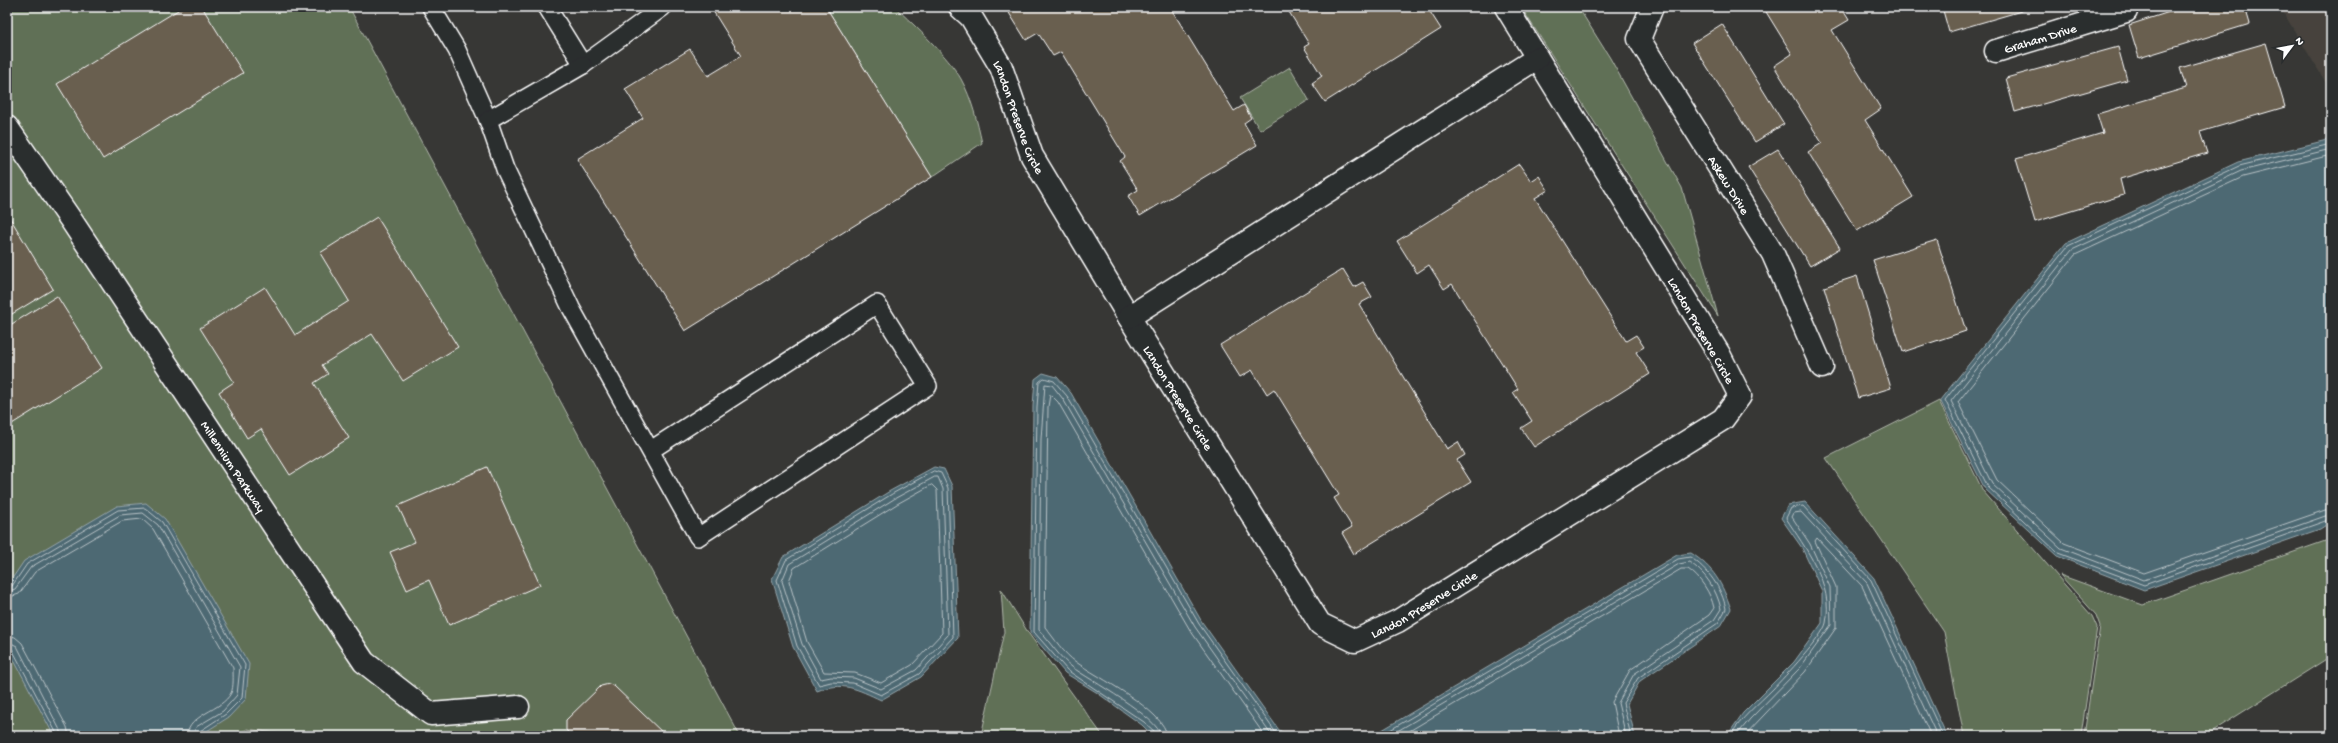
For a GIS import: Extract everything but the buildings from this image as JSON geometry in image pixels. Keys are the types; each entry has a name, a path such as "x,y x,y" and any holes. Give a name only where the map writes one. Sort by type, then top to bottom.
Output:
{"street":[{"name":"Landon Preserve Circle","path":"960,7 971,17 1001,67 1032,156 1129,317 1320,624 1355,641 1398,621 1723,419 1740,396 1719,354 1506,7"},
{"name":"Askew Drive","path":"1652,7 1639,39 1773,254 1822,368"},
{"name":"Graham Drive","path":"1996,51 2126,11 2125,7"},
{"path":"1129,317 1537,58"},
{"name":"Millennium Parkway","path":"7,127 71,220 364,662 431,714 518,707"}],"lane":[{"path":"431,7 457,50 488,120 505,169 571,308 698,537 928,386 877,304 651,450"},
{"path":"547,7 583,65"},
{"path":"488,120 583,65 663,7"}],"shaded area":[{"path":"2280,7 2331,7 2331,91"}],"green space":[{"path":"7,7 349,7 740,736 295,736 247,729 236,736 7,736"},
{"path":"826,7 895,7 940,51 961,79 971,102 982,143 932,177"},
{"path":"1521,7 1578,7 1610,58 1682,188 1718,316"},
{"path":"1290,67 1309,100 1260,130 1240,98"},
{"path":"1939,401 1983,491 2092,616 2097,627 2081,736 1964,736 1944,632 1826,458"},
{"path":"2331,539 2331,656 2205,736 2084,736 2100,626 2096,615 2060,575 2143,605"},
{"path":"1001,589 1029,634 1103,736 981,736 1004,632"}],"water":[{"path":"2331,139 2331,522 2320,529 2144,590 2057,556 1985,489 1940,400 2066,243 2238,162"},
{"path":"1043,373 1057,377 1071,393 1202,622 1279,730 1289,736 1153,736 1142,725 1096,692 1065,673 1030,633 1033,406 1035,379"},
{"path":"934,467 944,469 952,486 958,638 921,677 881,700 850,688 835,687 817,691 793,647 772,579 783,557 890,491"},
{"path":"1805,502 1874,578 1947,736 1727,736 1743,713 1794,662 1822,623 1822,591 1802,548 1781,518 1788,505"},
{"path":"146,503 165,519 249,664 246,699 229,717 199,736 54,736 7,647 7,586 24,561 117,506"},
{"path":"1691,553 1706,564 1716,577 1724,591 1731,609 1721,626 1640,681 1627,704 1635,736 1372,736 1677,555"}]}
